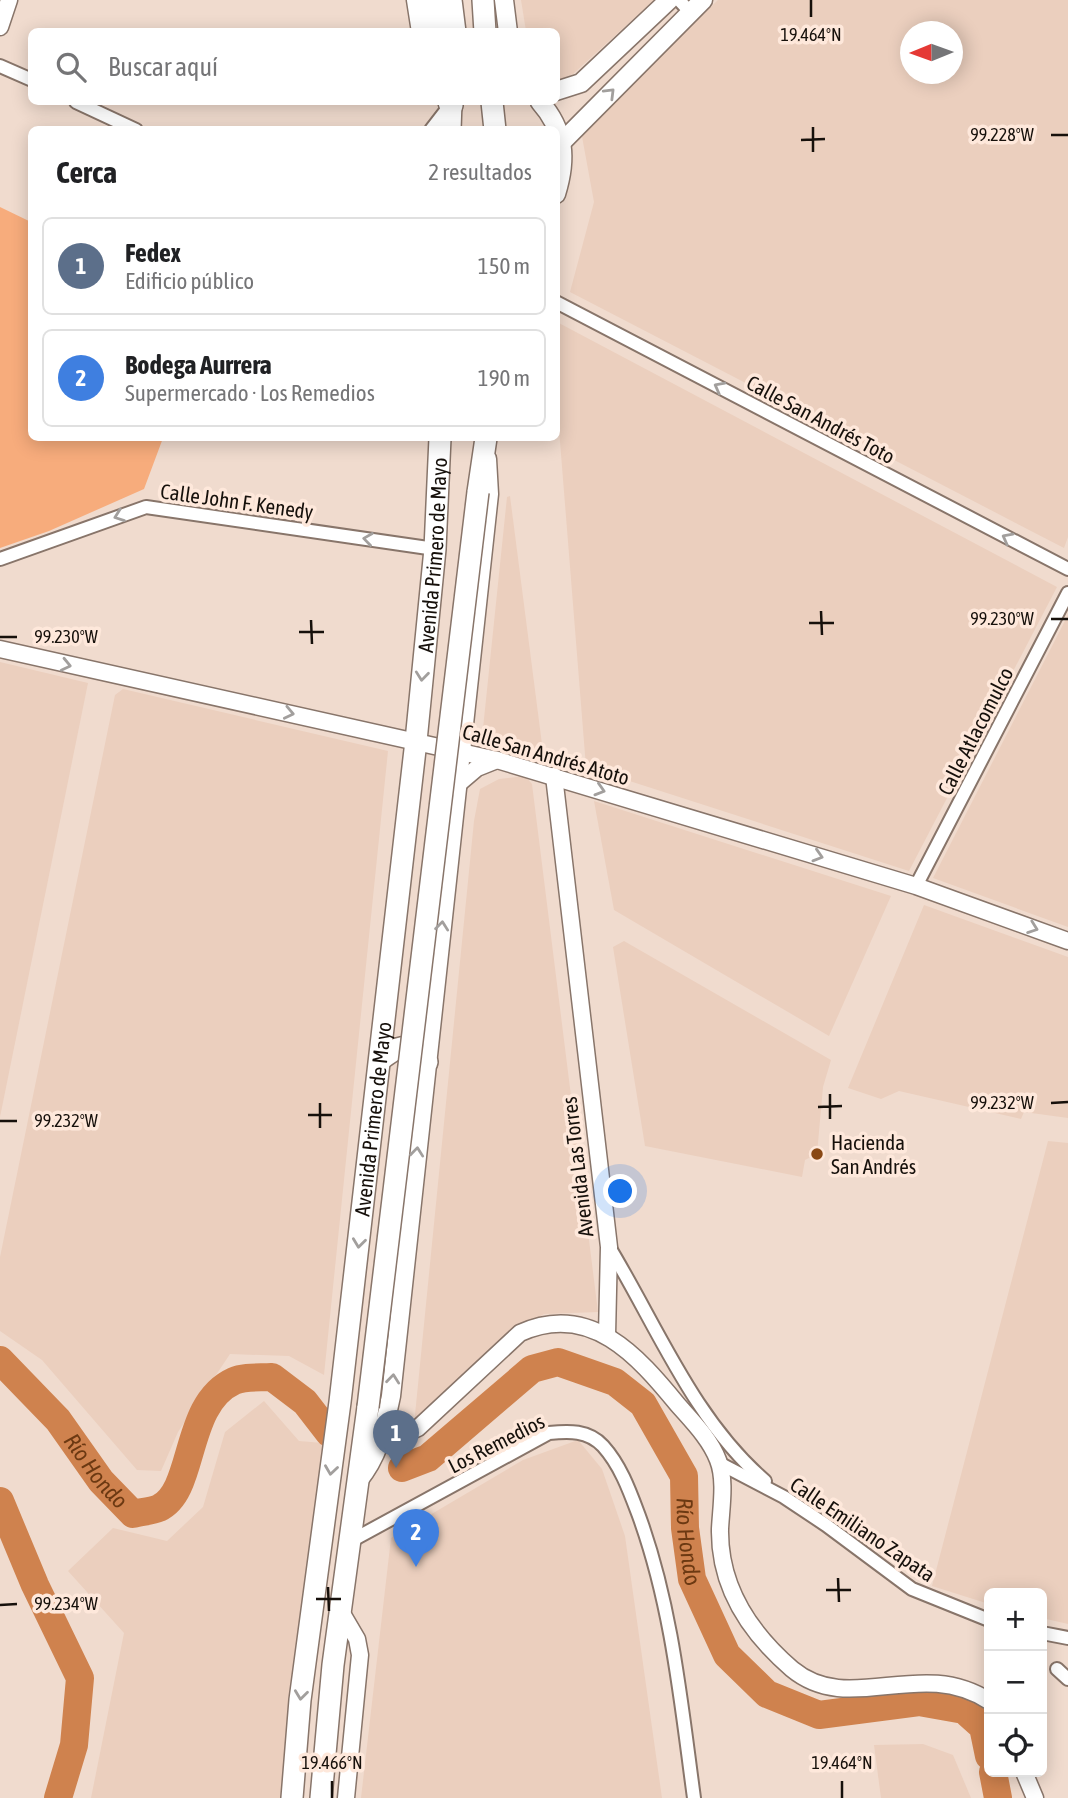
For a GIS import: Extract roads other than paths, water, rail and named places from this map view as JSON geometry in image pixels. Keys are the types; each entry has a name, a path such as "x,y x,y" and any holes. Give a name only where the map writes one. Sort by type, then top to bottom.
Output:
{"highway":[{"path":"436,0 439,28"},
{"path":"451,0 454,28"},
{"path":"483,0 485,28"},
{"path":"450,126 451,105"},
{"path":"492,105 495,126"},
{"name":"Avenida Primero de Mayo","path":"292,1798 300,1700 381,1059 416,741 435,549 440,441"},
{"name":"Avenida Primero de Mayo","path":"321,1798 333,1665 368,1407 485,441"},
{"path":"381,1059 396,1047 406,1046 415,1048 427,1062"}],"main road":[{"path":"416,0 420,28"},
{"path":"504,0 508,28"},
{"path":"560,90 581,83 669,0"},
{"path":"562,142 691,4"},
{"path":"542,105 556,126"},
{"path":"560,137 563,169 560,180"},
{"name":"Avenida Primero de Mayo","path":"358,1480 374,1461 380,1446 391,1396 491,477 485,441"}],"street":[{"path":"0,27 9,0"},
{"path":"0,66 28,78"},
{"path":"82,105 127,126"},
{"path":"433,126 449,105"},
{"name":"Calle San Andrés Toto","path":"560,304 1068,569"},
{"name":"Calle John F. Kenedy","path":"0,559 146,508 435,549"},
{"name":"Calle Atlacomulco","path":"916,887 1068,593"},
{"name":"Calle San Andrés Atoto","path":"0,649 498,760 916,887 1068,941"},
{"path":"457,785 477,768 498,760"},
{"name":"Avenida Las Torres","path":"554,776 609,1247 641,1299 661,1345 723,1436 738,1455 784,1497"},
{"path":"607,1335 609,1247"},
{"path":"380,1446 418,1428 520,1333 540,1324 560,1322 607,1335 635,1355 709,1442 719,1463 721,1555 727,1581 736,1604 751,1627 795,1671 813,1683 832,1688 853,1690 921,1681 942,1683 975,1692 984,1698"},
{"name":"Los Remedios","path":"349,1542 549,1433 577,1430 602,1444 624,1476 654,1558 670,1624 694,1798"},
{"name":"Calle Emiliano Zapata","path":"719,1463 784,1497 912,1589 984,1618"},
{"path":"340,1610 357,1639 360,1655 346,1798"},
{"path":"1047,1634 1068,1638"},
{"path":"1057,1669 1068,1679"},
{"path":"1026,1777 1034,1797"}],"waterway":[{"name":"Río Hondo","path":"0,1360 58,1420 101,1481 133,1514 159,1508 171,1499 186,1466 206,1408 218,1392 238,1379 272,1377 305,1402 329,1433"},
{"name":"Río Hondo","path":"402,1468 428,1458 532,1369 558,1362 615,1382 643,1404 684,1476 685,1528 692,1579 727,1655 767,1694 819,1715 919,1702 964,1710 983,1727 984,1732"},
{"path":"0,1501 35,1585 80,1678 74,1745 58,1798"},
{"name":"Río Hondo","path":"994,1777 998,1798"}],"place":[{"name":"Hacienda San Andrés","path":"817,1154"},
{"name":"Fedex","path":"396,1468"},
{"name":"Bodega Aurrera","path":"416,1567"}]}
